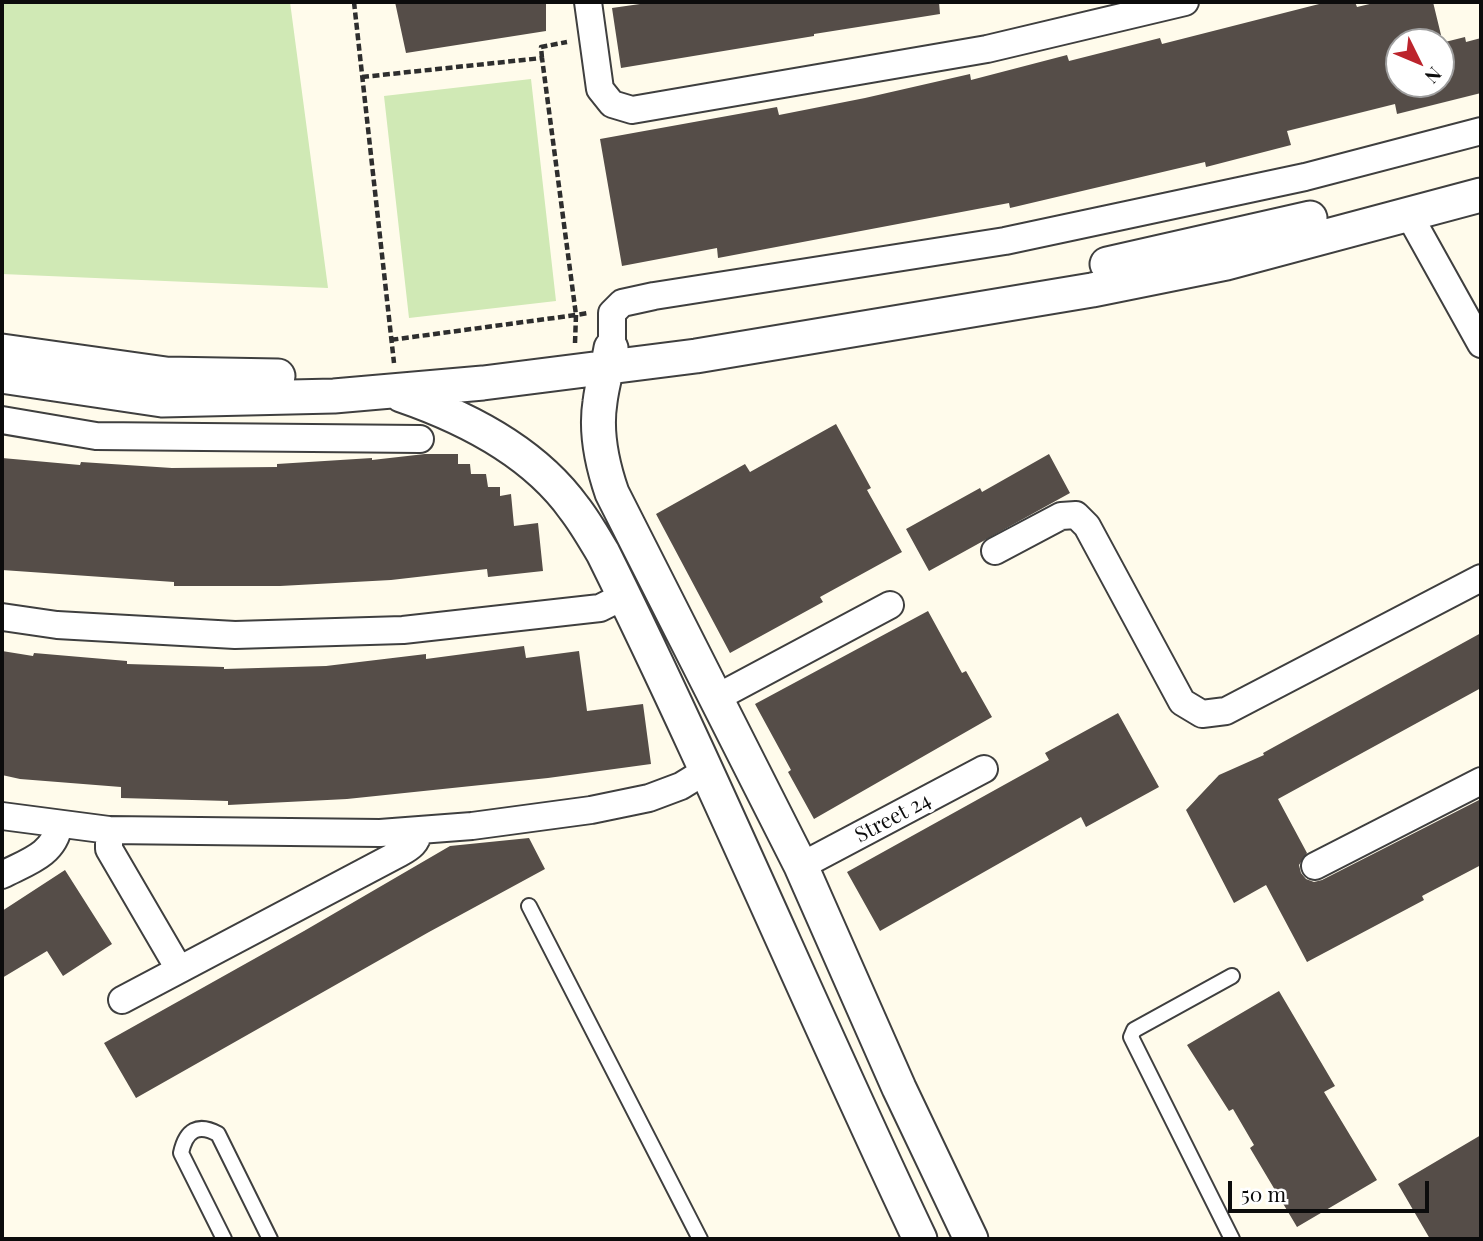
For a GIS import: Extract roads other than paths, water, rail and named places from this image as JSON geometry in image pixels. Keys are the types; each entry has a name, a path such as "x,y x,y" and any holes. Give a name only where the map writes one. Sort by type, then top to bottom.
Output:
{"street":[{"path":"588,2 600,89 612,104 632,110 987,49 1185,2"},
{"path":"971,1239 808,881 612,494 599,444 599,404 610,356 612,313 622,303 654,296 1004,241 1305,177 1481,131"},
{"path":"2,351 166,373 332,377 393,368 490,372 610,356 694,335 1090,268 1357,207 1481,173"},
{"path":"610,356 696,356 1092,290 1226,263 1481,195"},
{"path":"1408,214 1481,344"},
{"path":"2,376 163,400 334,396 393,368"},
{"path":"393,368 426,404 470,424 510,448 545,476 573,506 603,553 707,770 859,1111 920,1239"},
{"path":"470,424 477,396 490,372"},
{"path":"2,421 96,436 420,439"},
{"path":"995,551 1060,516 1076,514 1087,526 1182,702 1202,715 1226,710 1481,578"},
{"path":"603,553 634,537"},
{"path":"2,617 57,625 235,635 377,631 600,608 624,596"},
{"path":"716,698 890,605"},
{"name":"Street 24","path":"808,881 985,769"},
{"path":"2,816 109,830 380,833 472,826 591,810 649,798 681,786 707,770"},
{"path":"1315,866 1481,781"},
{"path":"2,875 50,849 57,838 59,825"},
{"path":"109,830 109,849 179,969"},
{"path":"122,1000 412,846 418,838 419,830"},
{"path":"771,917 808,881"},
{"path":"859,1111 900,1088"}],"lane":[{"path":"529,906 700,1239"},
{"path":"1232,976 1134,1030 1131,1037 1132,1044 1232,1239"},
{"path":"224,1239 181,1153 184,1140 193,1130 207,1128 218,1134 270,1239"}]}
